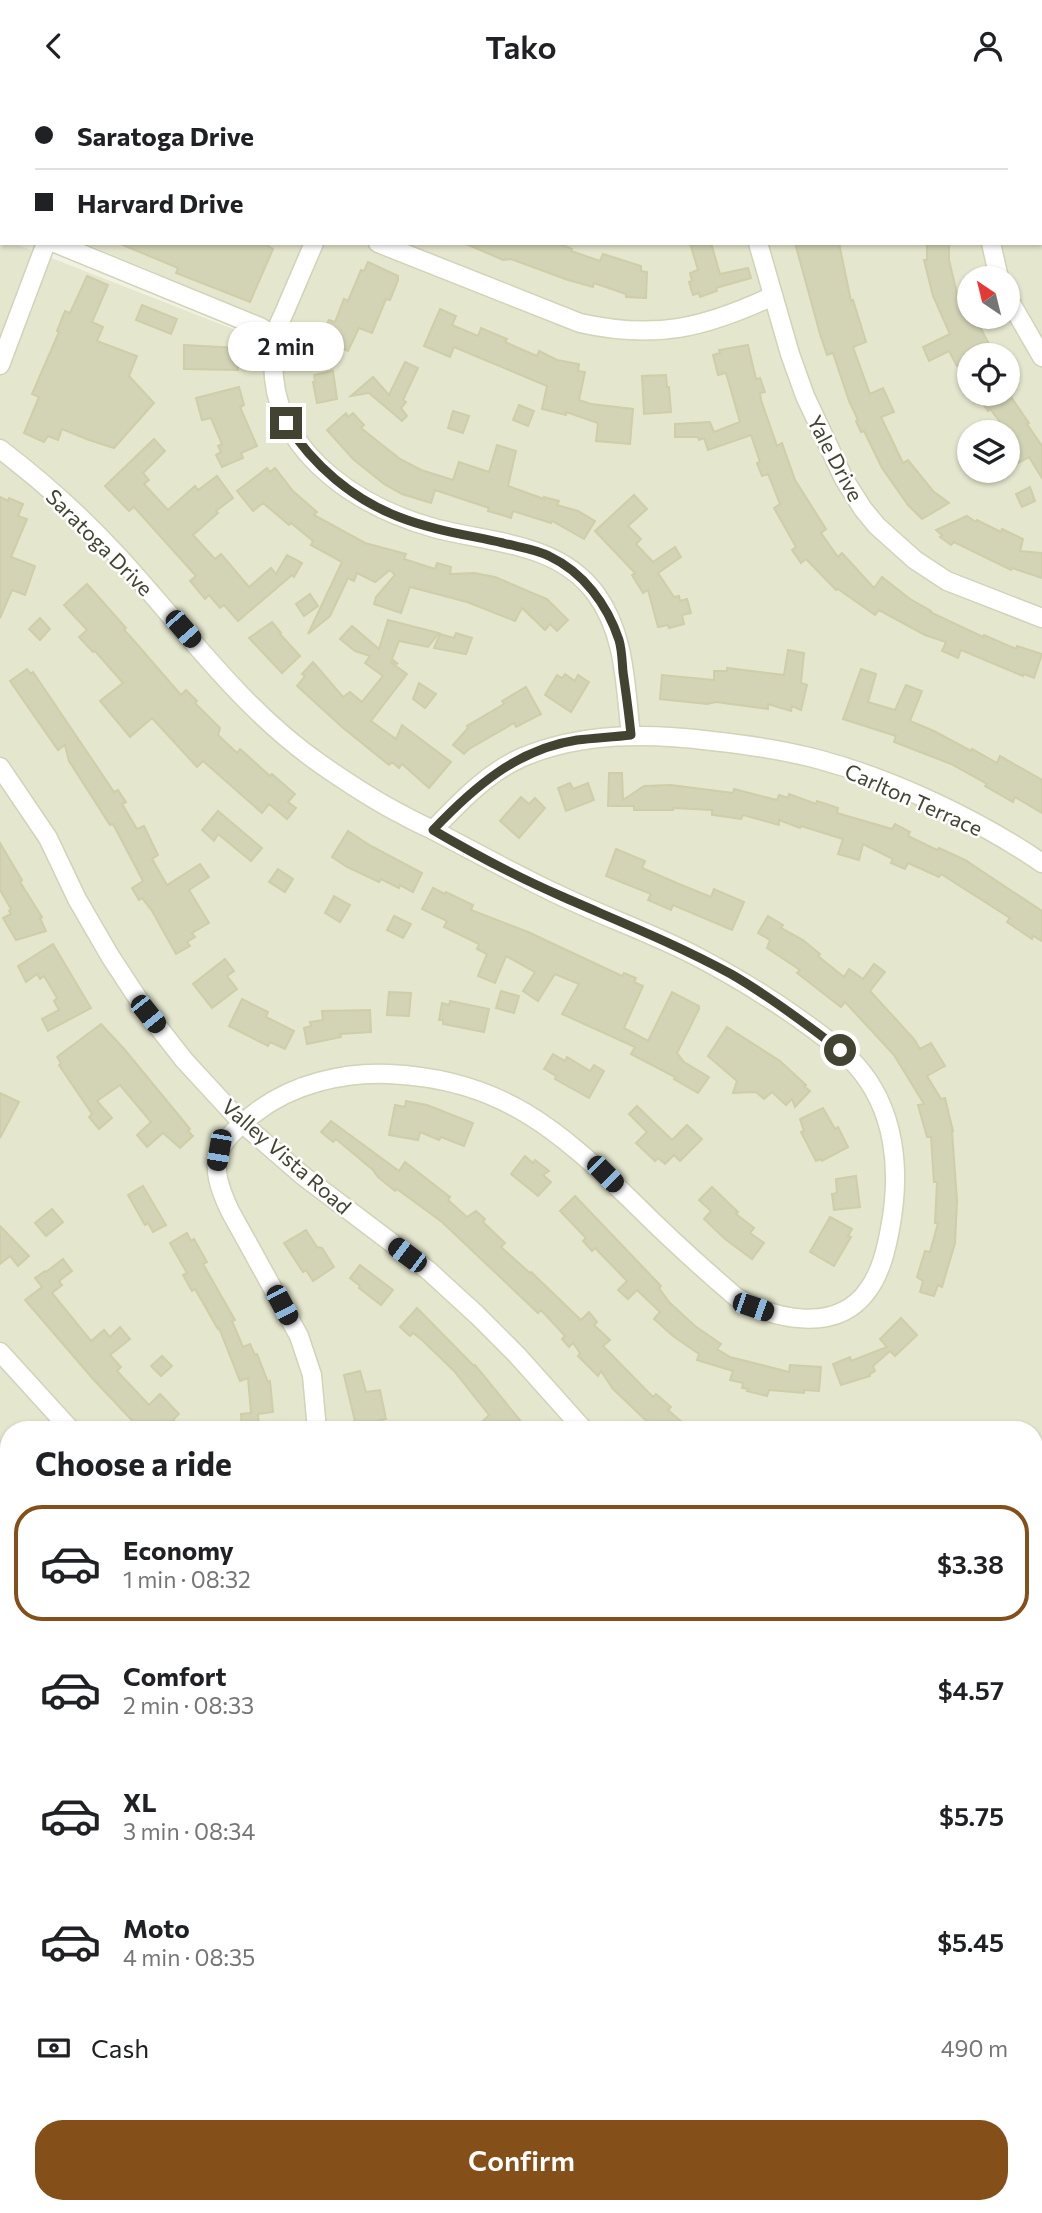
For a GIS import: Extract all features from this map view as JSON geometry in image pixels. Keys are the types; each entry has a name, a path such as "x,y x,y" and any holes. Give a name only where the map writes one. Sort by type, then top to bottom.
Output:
{"street":[{"path":"0,365 45,245"},
{"path":"60,245 275,335"},
{"path":"313,245 275,335 272,362 280,407 286,423 301,446 321,468 357,495 399,517 548,555 573,570 596,594 620,642 631,735"},
{"path":"383,245 580,323 608,330 656,332 679,328 733,313 773,296"},
{"name":"Yale Drive","path":"759,245 790,354 822,437 849,489 877,526 915,560 947,581 1042,618"},
{"path":"991,245 996,266"},
{"path":"1020,319 1042,358"},
{"name":"Saratoga Drive","path":"0,449 69,507 117,554 232,685 278,731 321,765 403,816 464,848 558,895 664,941 732,975 840,1050 868,1081 886,1116 895,1155 896,1187 882,1261 868,1291 846,1310 819,1318 798,1318 770,1313 736,1297 567,1140 511,1104 454,1082 417,1075 375,1073 342,1076 292,1092 262,1107 224,1140 216,1166 220,1190 299,1336 312,1375 316,1421"},
{"name":"Carlton Terrace","path":"433,830 460,802 493,775 520,758 553,746 631,735 688,738 761,746 822,760 892,785 960,815 1042,863"},
{"name":"Valley Vista Road","path":"0,767 48,838 76,899 148,1014 184,1060 242,1123 302,1175 429,1272 467,1306 517,1355 576,1421"},
{"path":"0,1352 63,1421"}],"shaded area":[{"path":"0,245 18,245 251,336 290,341 286,327 89,245 1042,245 1042,1421 0,1421"}],"building":[{"path":"123,245 268,245 273,249 250,302 176,273 178,268"},
{"path":"469,245 563,245 572,249 571,251 600,261 603,254 641,266 641,271 647,272 646,298 626,297 626,294 594,283 593,287 511,259 503,260"},
{"path":"691,245 712,245 720,274 748,268 751,278 716,288 717,291 700,297 699,293 693,295 689,282 692,281 690,273 698,270"},
{"path":"796,245 839,245 851,301 853,300 866,342 853,347 870,394 883,388 894,412 881,417 903,463 908,460 933,491 949,503 922,519 908,505 882,468 864,431 861,432 833,353 827,355"},
{"path":"927,245 949,245 949,260 957,294 957,329 981,329 988,343 957,343 957,366 949,351 929,361 923,347 950,334 933,296 924,260 927,260"},
{"path":"368,262 398,276 398,280 390,300 386,299 372,333 359,328 348,351 320,339 329,320 335,322 344,299 348,301 361,270 364,271"},
{"path":"87,276 108,285 92,322 103,327 97,341 137,356 129,376 154,403 114,448 62,429 58,440 48,436 44,442 24,433 39,397 32,394 59,332 57,331 65,311 70,313"},
{"path":"142,305 177,319 171,334 136,320"},
{"path":"440,309 456,316 452,325 478,336 481,328 537,356 539,351 557,360 579,364 578,371 585,372 579,400 633,409 630,444 596,441 598,423 566,412 566,415 542,409 547,386 454,347 450,357 424,346"},
{"path":"184,345 238,348 238,370 184,369"},
{"path":"748,345 756,379 760,378 765,392 760,393 761,400 777,446 782,443 795,480 826,529 821,533 838,557 842,553 874,588 882,577 930,612 983,637 984,635 1016,649 1017,646 1042,654 1034,678 961,650 958,658 942,651 946,642 925,635 879,610 875,615 836,590 806,559 801,563 792,550 796,547 774,508 780,504 768,474 762,476 751,435 708,450 704,438 699,440 698,437 675,437 675,424 710,422 714,432 740,422 726,373 718,375 713,355 720,353 719,350"},
{"path":"405,362 418,368 403,400 406,402 401,408 407,416 402,421 369,393 351,396 373,377 389,395"},
{"path":"333,371 337,399 317,403 314,375"},
{"path":"666,375 671,412 644,414 642,376"},
{"path":"239,387 244,405 240,407 257,446 241,453 243,458 222,467 216,455 221,452 218,446 222,444 211,418 202,420 196,398"},
{"path":"519,405 534,411 528,426 513,420"},
{"path":"984,406 1017,406 1042,446 1042,478 1029,457 1020,462 1020,420 999,420 990,409 988,411"},
{"path":"453,411 469,416 463,433 448,428"},
{"path":"346,413 348,417 353,413 364,425 361,428 400,459 421,470 453,480 459,462 489,472 497,445 516,451 508,486 544,499 559,501 557,505 578,511 595,521 584,539 552,521 551,523 513,511 511,518 435,490 431,503 402,494 384,484 353,459 327,430"},
{"path":"154,439 165,451 143,473 149,480 144,484 168,510 195,486 198,490 217,476 233,498 193,535 215,559 221,554 249,587 271,568 276,574 287,555 302,563 294,577 292,575 238,621 224,605 220,608 209,595 205,599 190,581 196,576 134,507 129,511 105,486"},
{"path":"267,468 270,472 275,468 293,491 317,512 314,515 365,543 406,554 404,559 435,569 437,563 451,567 450,574 474,573 495,577 547,599 568,620 557,631 550,624 545,630 522,608 515,621 467,602 410,587 401,613 374,604 376,597 395,575 390,570 375,582 357,573 354,581 348,578 330,616 308,634 342,562 311,545 313,541 263,503 253,511 237,491"},
{"path":"1030,487 1035,501 1022,507 1016,494"},
{"path":"634,495 647,509 628,526 641,539 636,544 653,562 675,547 681,557 658,573 674,597 679,596 680,601 687,599 691,613 682,615 684,624 669,628 668,625 658,627 648,590 643,593 632,575 635,573 595,531"},
{"path":"0,497 23,504 18,516 27,519 11,557 35,566 25,595 12,590 0,618"},
{"path":"967,516 976,522 977,520 1001,532 1002,529 1023,539 1020,551 1042,553 1042,578 1012,568 1011,570 954,542 951,545 940,537 942,535 936,530"},
{"path":"87,584 181,695 186,690 197,701 195,703 220,728 218,735 237,753 240,749 295,794 288,802 296,808 287,819 269,804 262,813 203,761 197,767 152,718 130,737 100,701 123,683 79,637 87,630 64,605"},
{"path":"310,594 318,606 304,616 296,604"},
{"path":"40,618 50,629 40,640 29,629"},
{"path":"388,620 439,633 428,647 399,641 392,659 398,664 390,662 407,674 371,721 396,739 402,725 451,762 429,788 402,764 399,768 392,762 389,765 297,686 305,676 302,674 313,662 343,697 350,692 362,702 383,676 365,663 370,656 355,651 340,639 352,626 379,649"},
{"path":"272,622 300,656 282,673 249,638"},
{"path":"456,633 472,638 466,654 434,648 440,634 454,638"},
{"path":"788,650 804,653 801,683 807,685 801,710 792,706 791,711 768,704 768,709 716,702 707,704 660,699 662,675 714,680 714,671 727,671 727,668 784,675"},
{"path":"27,669 31,674 33,672 114,792 118,790 126,802 122,804 137,829 144,826 158,855 152,859 167,885 200,864 209,877 189,890 209,923 192,933 195,937 187,942 190,946 176,954 152,911 142,898 139,900 132,888 143,881 113,824 110,825 69,761 65,745 58,750 10,681"},
{"path":"861,669 876,674 868,702 895,710 906,685 922,691 910,721 997,763 1000,756 1042,780 1042,813 1015,797 1013,802 951,764 894,742 896,736 843,719"},
{"path":"565,674 575,681 578,675 589,682 571,712 545,695 557,675 562,678"},
{"path":"419,683 436,694 425,708 413,699"},
{"path":"526,687 541,714 516,727 514,723 464,754 453,745 467,726"},
{"path":"609,773 622,773 623,800 644,786 671,785 733,793 734,789 777,800 779,795 788,798 789,794 816,804 817,801 838,808 837,813 892,829 895,824 910,832 908,836 965,860 1042,911 1042,941 1033,936 1032,939 1007,922 1010,918 941,874 939,877 908,863 905,869 891,863 893,859 863,844 859,860 838,854 843,839 779,820 779,825 743,815 741,819 712,815 712,810 634,810 634,806 608,806"},
{"path":"570,783 573,789 588,783 594,800 566,811 558,788"},
{"path":"521,797 529,804 535,798 545,808 519,838 500,821"},
{"path":"218,811 262,848 251,861 218,834 214,841 202,830"},
{"path":"348,831 422,873 413,892 381,879 379,882 332,857"},
{"path":"0,843 42,917 40,918 46,931 16,940 3,918 11,914 11,909 0,890"},
{"path":"616,849 645,861 642,868 679,884 711,897 714,889 744,902 732,930 673,905 671,910 648,900 651,894 606,876"},
{"path":"278,869 293,879 285,892 269,882"},
{"path":"433,888 473,905 471,910 528,932 622,976 624,973 636,978 634,982 643,986 624,1028 648,1041 672,992 699,1006 677,1053 684,1062 709,1077 698,1093 674,1079 675,1077 631,1054 635,1047 562,1014 579,984 555,974 538,1001 523,991 535,972 506,956 495,983 478,976 487,954 477,949 479,944 444,927 447,921 422,909"},
{"path":"334,896 350,905 340,922 325,913"},
{"path":"394,916 411,924 403,938 387,930"},
{"path":"768,916 783,925 781,928 803,940 844,977 849,969 863,979 874,964 885,972 870,991 920,1049 931,1043 945,1066 927,1076 941,1099 945,1098 953,1131 957,1201 955,1243 942,1287 938,1285 934,1296 920,1292 923,1281 917,1277 925,1251 930,1252 938,1223 935,1223 937,1182 934,1182 931,1137 927,1137 918,1105 924,1104 894,1055 845,1002 841,1007 797,973 800,970 767,948 770,940 758,933"},
{"path":"53,944 91,1008 48,1031 42,1019 59,1010 54,1001 57,998 44,976 40,979 37,974 26,982 18,966"},
{"path":"225,959 234,971 227,976 237,989 212,1008 193,984"},
{"path":"501,991 519,996 514,1013 496,1008"},
{"path":"389,992 411,993 409,1016 387,1015"},
{"path":"242,999 268,1012 266,1017 294,1031 285,1049 270,1042 268,1046 229,1026"},
{"path":"450,1001 489,1009 484,1032 443,1024 443,1020 439,1020 442,1003 449,1005"},
{"path":"370,1010 371,1032 340,1034 341,1037 307,1044 304,1028 311,1026 310,1022 323,1020 322,1011"},
{"path":"101,1024 190,1129 188,1131 193,1136 180,1148 163,1133 147,1147 137,1135 151,1122 120,1085 97,1101 112,1118 99,1129 89,1117 92,1114 59,1065 61,1063 57,1057"},
{"path":"727,1027 780,1061 806,1085 804,1086 810,1091 795,1107 792,1099 786,1105 772,1092 764,1099 756,1092 733,1093 737,1081 708,1056"},
{"path":"553,1054 565,1061 567,1057 590,1071 594,1065 604,1071 589,1098 555,1079 556,1076 544,1069"},
{"path":"0,1093 19,1102 0,1138"},
{"path":"406,1101 427,1105 473,1123 464,1146 420,1132 418,1140 389,1135 395,1105 405,1107"},
{"path":"637,1106 672,1140 687,1125 702,1139 680,1161 674,1155 665,1164 658,1158 655,1161 636,1143 647,1132 629,1114"},
{"path":"823,1108 835,1129 838,1127 848,1147 822,1161 816,1161 801,1132 804,1131 800,1119"},
{"path":"331,1121 399,1171 405,1162 450,1197 448,1200 467,1217 476,1211 485,1219 483,1222 505,1243 501,1247 581,1320 589,1312 597,1322 594,1325 610,1340 603,1346 653,1397 656,1394 671,1407 668,1410 681,1421 647,1421 613,1389 601,1371 598,1376 578,1356 580,1353 573,1343 569,1347 562,1339 565,1336 541,1310 538,1313 442,1222 397,1189 395,1191 336,1139 333,1142 321,1132"},
{"path":"525,1156 549,1171 543,1175 551,1182 538,1196 511,1174"},
{"path":"856,1176 860,1207 834,1210 832,1194 837,1193 836,1179"},
{"path":"143,1186 166,1225 153,1232 148,1223 145,1225 128,1195"},
{"path":"712,1187 738,1212 736,1214 754,1228 750,1233 764,1243 752,1259 704,1219 711,1211 699,1200"},
{"path":"575,1196 661,1286 659,1288 669,1302 695,1326 721,1344 717,1349 730,1357 789,1372 790,1365 821,1367 819,1391 804,1390 804,1393 769,1390 767,1396 747,1391 748,1389 742,1388 743,1383 730,1380 733,1371 697,1360 699,1354 654,1319 660,1312 637,1290 628,1299 618,1290 627,1281 595,1248 592,1251 583,1241 586,1238 560,1211"},
{"path":"52,1209 63,1222 46,1236 35,1223"},
{"path":"830,1217 852,1229 848,1236 851,1237 834,1266 810,1252"},
{"path":"0,1226 29,1256 18,1266 10,1256 0,1264"},
{"path":"306,1230 334,1267 313,1281 306,1270 303,1272 284,1243"},
{"path":"187,1233 191,1241 194,1239 207,1262 203,1264 235,1320 232,1321 243,1347 250,1344 255,1355 257,1354 268,1382 270,1381 273,1412 258,1414 258,1421 241,1421 241,1414 251,1413 248,1378 240,1381 219,1328 195,1289 192,1291 183,1275 187,1273 170,1243"},
{"path":"63,1259 72,1271 59,1281 62,1285 52,1293 91,1341 104,1330 110,1337 120,1327 130,1339 110,1355 121,1367 117,1371 149,1405 160,1394 179,1414 174,1421 133,1421 25,1300 42,1287 35,1278"},
{"path":"360,1265 393,1290 381,1305 350,1278"},
{"path":"417,1308 475,1365 521,1421 483,1421 489,1415 454,1371 422,1340 413,1333 410,1336 400,1327"},
{"path":"901,1318 917,1335 895,1356 890,1351 873,1366 875,1371 870,1376 841,1385 833,1364 850,1357 851,1361 887,1347 880,1339"},
{"path":"162,1356 172,1366 161,1376 151,1366"},
{"path":"360,1371 366,1392 380,1390 386,1419 355,1421 344,1375"}],"route":[{"path":"286,423 301,446 321,468 378,507 434,528 548,555 573,570 596,594 620,642 631,735 576,741 520,758 493,775 460,802 433,830 558,895 664,941 732,975 840,1050"}]}
